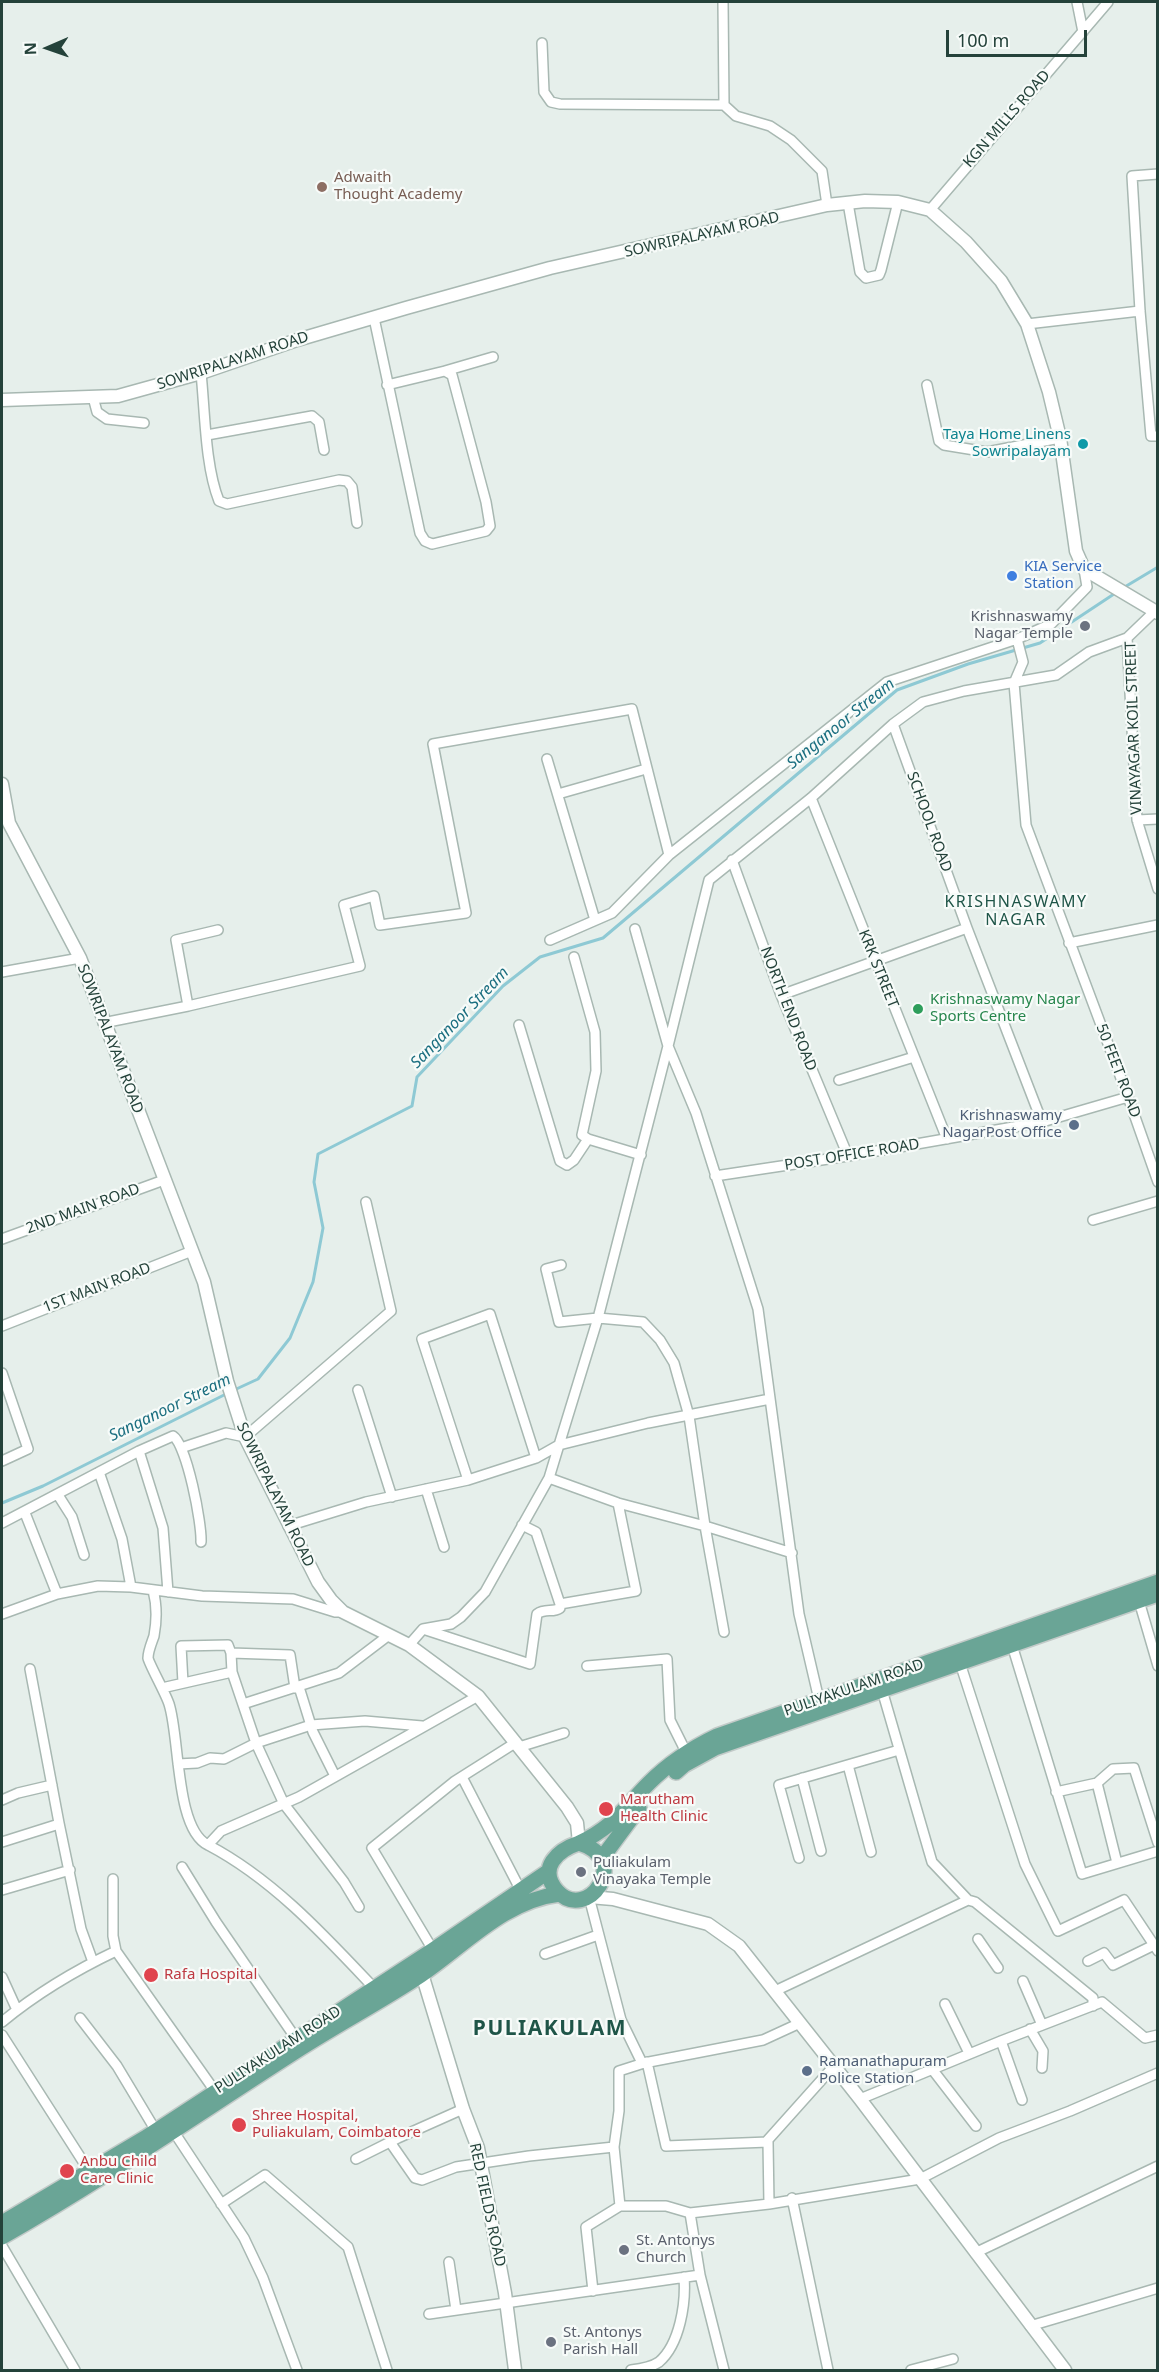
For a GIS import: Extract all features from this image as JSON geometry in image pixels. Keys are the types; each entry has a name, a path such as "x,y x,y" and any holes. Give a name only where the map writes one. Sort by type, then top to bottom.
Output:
{"main road":[{"name":"PULIYAKULAM ROAD","path":"602,1858 632,1815 659,1786 684,1765 715,1748 821,1706 1158,1582"},
{"name":"PULIYAKULAM ROAD","path":"299,2043 374,1988 436,1956 549,1871 551,1863 560,1851 606,1829 650,1782 686,1752 717,1736 882,1690 1158,1594"},
{"path":"436,1956 507,1912 540,1896 560,1894 574,1900 589,1897 601,1884 602,1858 592,1848 579,1843"},
{"path":"549,1871 550,1880 560,1894"},
{"name":"PULIYAKULAM ROAD","path":"2,2236 299,2043 422,1974 436,1956"},
{"name":"PULIYAKULAM ROAD","path":"2,2223 93,2177"}],"street":[{"path":"723,2 724,105"},
{"path":"1077,2 1083,32"},
{"name":"KGN MILLS ROAD","path":"930,210 1108,2"},
{"path":"542,43 544,92 551,102 560,104 724,105 736,116 770,126 791,140 822,171 827,205"},
{"path":"1158,174 1132,176 1140,311 1151,436 1158,436"},
{"name":"SOWRIPALAYAM ROAD","path":"2,400 118,396 201,373 297,340 550,268 827,205 865,201 898,202 930,210 966,242 1001,281 1027,324 1050,392 1060,438 1076,550 1084,569"},
{"path":"848,203 860,272 866,278 879,275 898,202"},
{"path":"1027,324 1140,311"},
{"path":"374,318 420,533 425,541 432,544 486,531 490,526 456,384 452,375 445,370"},
{"path":"387,385 493,357"},
{"path":"201,373 207,435 215,490 219,501 227,504 339,480 346,481 352,487 357,523"},
{"path":"927,385 939,441 944,445 987,452 1060,438"},
{"path":"93,397 97,412 106,419 144,423"},
{"path":"207,435 312,416 319,422 324,450"},
{"path":"1084,569 1156,612"},
{"path":"550,940 612,913 669,855 887,681 1017,639 1051,624 1087,587 1084,569"},
{"name":"VINAYAGAR KOIL STREET","path":"1156,612 1127,638 1137,820 1158,889"},
{"path":"409,1646 423,1629 451,1623 470,1610 484,1592 549,1478 598,1317 709,880 811,798 893,724 923,702 964,690 1056,675 1089,652 1127,638"},
{"path":"1014,683 1023,662 1017,639"},
{"name":"50 FEET ROAD","path":"1014,683 1026,825 1157,1176"},
{"path":"103,1023 188,1006 360,966 344,905 374,896 380,925 466,913 433,744 632,709 669,855"},
{"name":"SCHOOL ROAD","path":"893,724 1042,1122"},
{"path":"547,759 595,920"},
{"path":"558,794 646,769"},
{"name":"SOWRIPALAYAM ROAD","path":"2,784 9,823 80,958 204,1282 227,1381 245,1437 318,1582 343,1612 409,1646 478,1696 567,1807 577,1824 579,1843"},
{"name":"KRK STREET","path":"811,798 947,1139"},
{"path":"1137,820 1158,819"},
{"name":"NORTH END ROAD","path":"732,860 781,995 848,1156"},
{"path":"1069,943 1158,926"},
{"path":"781,995 968,928"},
{"path":"635,929 668,1046 696,1113 758,1309 799,1614 821,1706"},
{"path":"188,1006 176,940 218,930"},
{"path":"574,957 595,1032 596,1071 582,1135 588,1140 641,1155"},
{"path":"2,972 80,958"},
{"path":"519,1025 560,1161 567,1165 574,1160 588,1140"},
{"path":"839,1080 914,1057"},
{"name":"POST OFFICE ROAD","path":"716,1176 848,1156 1042,1122 1128,1097"},
{"name":"2ND MAIN ROAD","path":"2,1239 164,1180"},
{"path":"1093,1220 1158,1201"},
{"path":"181,1448 226,1433 245,1437 391,1311 366,1202"},
{"name":"1ST MAIN ROAD","path":"2,1326 192,1251"},
{"path":"561,1265 546,1269 559,1322 598,1317 643,1322 655,1334 674,1363 688,1416 724,1632"},
{"path":"468,1480 422,1339 490,1314 536,1458"},
{"path":"2,1372 6,1400 28,1449 2,1461"},
{"path":"358,1390 392,1497"},
{"path":"288,1526 366,1502 468,1480 536,1458 559,1445 771,1399"},
{"path":"2,1524 139,1451 173,1436 181,1448 198,1510 201,1542"},
{"path":"139,1451 163,1528 168,1592"},
{"path":"99,1472 122,1539 131,1587"},
{"path":"549,1478 618,1503 705,1526 792,1553"},
{"path":"426,1489 444,1546"},
{"path":"58,1495 72,1517 84,1555"},
{"path":"560,1604 636,1591 618,1503"},
{"path":"25,1513 57,1594"},
{"path":"423,1629 530,1664 537,1614 543,1610 557,1611 561,1608 537,1532 522,1526"},
{"path":"2,1614 57,1594 98,1586 131,1587 202,1596 293,1599 335,1612 343,1612"},
{"path":"153,1590 157,1606 148,1659 170,1704 189,1824 198,1841 222,1852 272,1889 321,1932 374,1988"},
{"path":"1139,1600 1158,1666"},
{"path":"243,1704 339,1673 389,1635"},
{"path":"183,1683 181,1646 228,1645 232,1672 256,1743 284,1804 344,1882 359,1907"},
{"path":"1012,1645 1082,1874 1158,1851"},
{"path":"231,1653 290,1655 297,1688 311,1725 335,1776"},
{"path":"587,1666 667,1659 670,1720 686,1752"},
{"path":"960,1663 1025,1864 1058,1931 1124,1900 1156,1948 1113,1965 1104,1953 1088,1961"},
{"path":"30,1669 81,1929 93,1962"},
{"path":"162,1688 232,1672"},
{"path":"882,1690 932,1862 968,1900 975,1902 1093,1998 1093,2006"},
{"path":"208,1845 221,1831 284,1804 478,1696"},
{"path":"178,1764 197,1763 210,1758 224,1759 256,1743 311,1725 365,1721 422,1726"},
{"path":"436,1956 372,1848 462,1777 517,1745 564,1733"},
{"path":"799,1858 779,1785 899,1750"},
{"path":"848,1765 871,1852"},
{"path":"1056,1791 1097,1783 1113,1769 1134,1768 1158,1843"},
{"path":"462,1777 521,1891"},
{"path":"802,1778 821,1851"},
{"path":"1097,1783 1117,1863"},
{"path":"2,1800 18,1793 52,1785"},
{"path":"2,1842 59,1824"},
{"path":"182,1867 216,1922 299,2043"},
{"path":"2,1890 70,1870"},
{"path":"113,1879 113,1936 116,1951 218,2095"},
{"path":"834,2066 766,2142 666,2146 644,2063 621,2020 589,1897 613,1899 708,1924 739,1946 775,1991 860,2099 1065,2370"},
{"path":"775,1991 968,1900"},
{"path":"544,1954 598,1935"},
{"path":"978,1939 998,1968"},
{"path":"2,2022 16,2010 93,1962 116,1951"},
{"name":"RED FIELDS ROAD","path":"422,1974 481,2163 507,2302 515,2370"},
{"path":"2,1977 16,2010"},
{"path":"1023,1981 1042,2025"},
{"path":"860,2099 969,2053 1102,2002 1145,2038 1156,2037"},
{"path":"945,2004 969,2053"},
{"path":"80,2018 165,2128 244,2238 264,2278 297,2370"},
{"path":"620,2206 614,2147 619,2111 619,2071 644,2063 763,2040 800,2023"},
{"path":"1030,2029 1043,2051 1041,2068"},
{"path":"2,2035 93,2177"},
{"path":"1000,2041 1022,2100"},
{"path":"932,2069 976,2126"},
{"path":"593,2291 586,2227 620,2206 666,2206 690,2213 769,2204 792,2198 920,2179 999,2138 1070,2111 1158,2073"},
{"path":"357,2159 463,2109"},
{"path":"390,2142 415,2178 422,2180 456,2167 614,2147"},
{"path":"766,2142 768,2142 769,2204"},
{"path":"975,2253 1158,2166"},
{"path":"221,2204 265,2175 348,2247 387,2370"},
{"path":"792,2198 828,2370"},
{"path":"690,2213 700,2275 724,2370"},
{"path":"2,2246 75,2370"},
{"path":"449,2262 456,2310"},
{"path":"429,2314 700,2275"},
{"path":"631,2370 658,2362 677,2335 685,2290 684,2277"},
{"path":"1030,2326 1158,2288"},
{"path":"911,2370 953,2360"}],"waterway":[{"name":"Sanganoor Stream","path":"1123,588 1158,567"},
{"name":"Sanganoor Stream","path":"232,1391 258,1379 290,1338 313,1282 323,1228 314,1182 318,1154 412,1106 417,1077 503,986 540,957 603,938 897,690 968,664 1040,643 1117,592"},
{"name":"Sanganoor Stream","path":"2,1503 43,1486 226,1394"}],"place":[{"name":"Adwaith Thought Academy","path":"322,187"},
{"name":"Taya Home Linens Sowripalayam","path":"1083,444"},
{"name":"KIA Service Station","path":"1012,576"},
{"name":"Krishnaswamy Nagar Temple","path":"1085,626"},
{"name":"Krishnaswamy Nagar Sports Centre","path":"918,1009"},
{"name":"Krishnaswamy NagarPost Office","path":"1074,1125"},
{"name":"Marutham Health Clinic","path":"606,1809"},
{"name":"Puliakulam Vinayaka Temple","path":"581,1872"},
{"name":"Rafa Hospital","path":"151,1975"},
{"name":"Ramanathapuram Police Station","path":"807,2071"},
{"name":"Shree Hospital, Puliakulam, Coimbatore","path":"239,2125"},
{"name":"Anbu Child Care Clinic","path":"67,2171"},
{"name":"St. Antonys Church","path":"624,2250"},
{"name":"St. Antonys Parish Hall","path":"551,2342"}],"district":[{"name":"KRISHNASWAMY NAGAR","path":"1016,911"},
{"name":"PULIAKULAM","path":"550,2029"}]}
